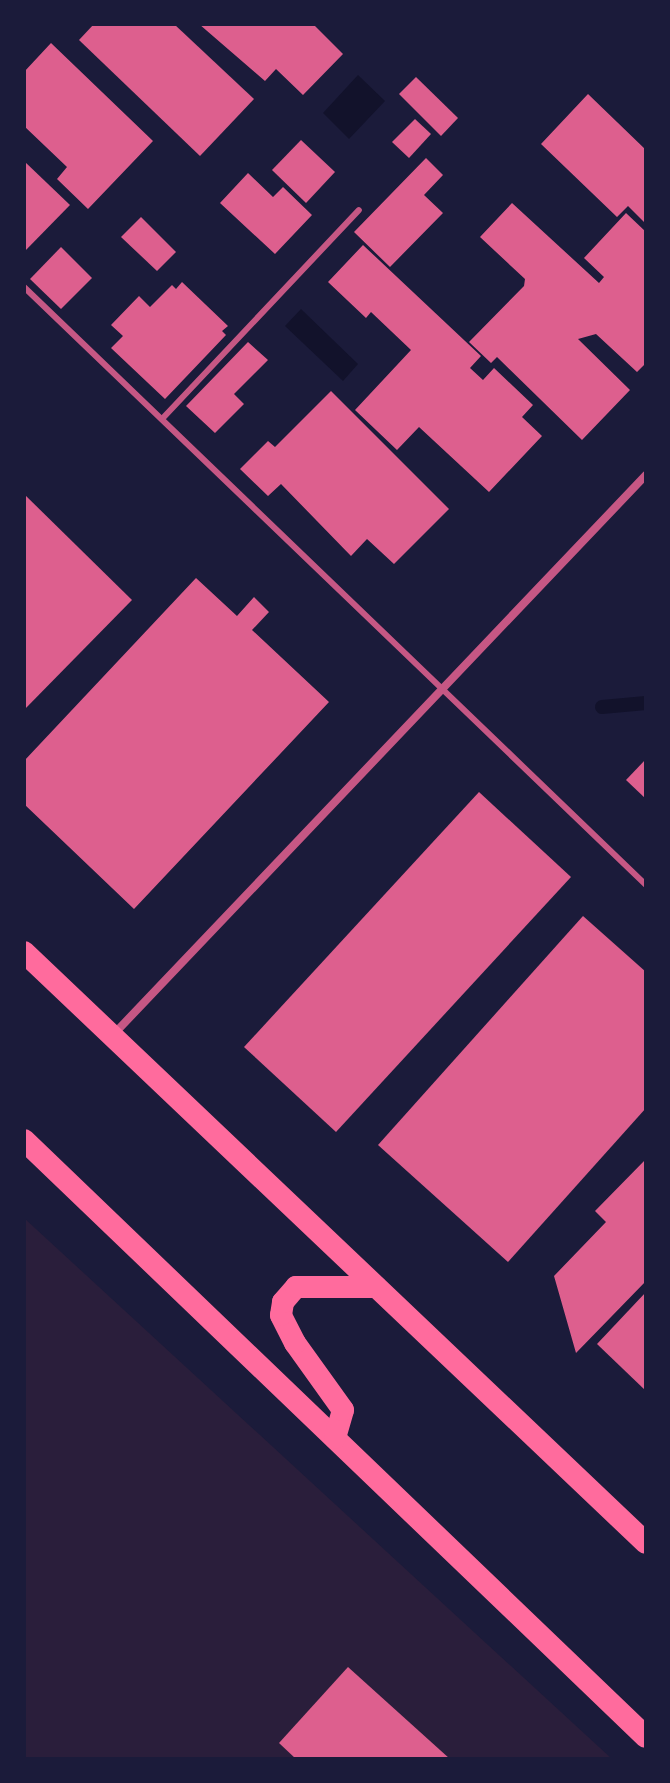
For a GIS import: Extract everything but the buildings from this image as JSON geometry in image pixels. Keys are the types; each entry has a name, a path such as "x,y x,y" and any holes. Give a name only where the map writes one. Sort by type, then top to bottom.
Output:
{"highway":[{"path":"24,952 646,1543"},
{"path":"24,1140 646,1737"},
{"path":"335,1438 343,1410 295,1343 281,1315 283,1302 296,1287 376,1287"}],"street":[{"path":"113,1036 646,475"}],"lane":[{"path":"162,419 359,210"},
{"path":"24,287 646,885"}],"shaded area":[{"path":"358,75 385,101 349,139 323,113"},
{"path":"301,309 358,364 343,381 285,326"},
{"path":"24,1218 612,1759 24,1759"}],"waterway":[{"path":"602,707 646,703"}]}
